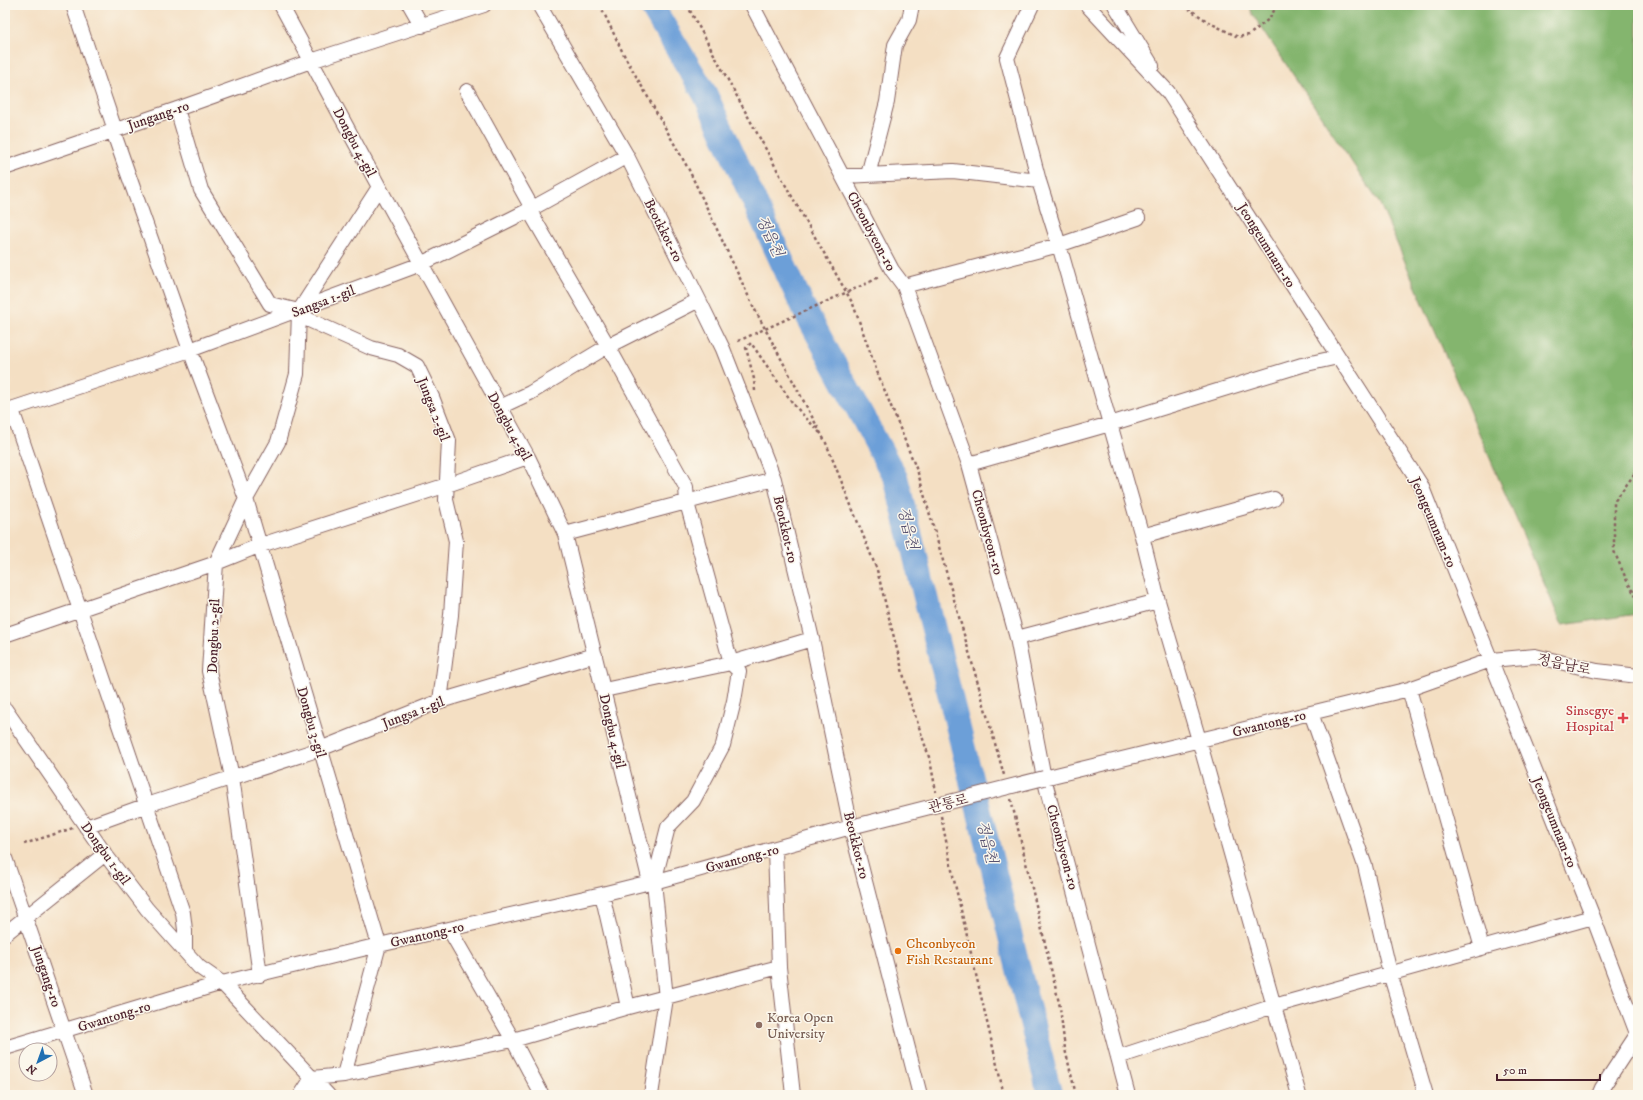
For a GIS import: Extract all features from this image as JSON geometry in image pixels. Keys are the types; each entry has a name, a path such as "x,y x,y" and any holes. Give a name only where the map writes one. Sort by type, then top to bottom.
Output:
{"street":[{"name":"Dongbu 3-gil","path":"73,5 114,131 190,350 246,499 261,545 378,945"},
{"name":"Dongbu 4-gil","path":"281,5 379,188 528,457 565,534 652,882"},
{"path":"410,5 422,26"},
{"name":"Jungang-ro","path":"5,168 311,61 484,5"},
{"name":"Beotkkot-ro","path":"539,5 627,156 699,300 723,349 745,409 774,479 812,640 851,828 920,1095"},
{"name":"Cheonbyeon-ro","path":"752,5 844,176 892,270 904,286 969,464 1017,638 1044,778 1128,1095"},
{"path":"868,175 887,102 895,45 909,20 912,5"},
{"path":"1032,5 1007,58 1039,181 1142,536 1158,601 1199,740 1299,1095"},
{"name":"Jeongeumnam-ro","path":"1087,5 1168,92 1421,485 1638,1034"},
{"path":"1115,5 1168,92"},
{"path":"467,91 686,487 687,503 731,663 739,671 734,702 722,745 693,801 668,827 652,882 666,998 651,1095"},
{"path":"176,109 201,190 270,304 299,311 379,188"},
{"name":"Sangsa 1-gil","path":"8,410 190,350 299,311 421,264 531,209 627,156"},
{"path":"844,176 953,171 1039,181"},
{"path":"904,286 1058,245 1138,218"},
{"path":"500,407 530,393 608,346 699,300"},
{"name":"Jungsa 2-gil","path":"299,311 309,320 371,348 398,356 417,366 432,397 449,442 446,500 456,541 451,615 440,701"},
{"name":"Dongbu 2-gil","path":"260,975 232,777 210,671 216,563 246,499 278,442 297,374 299,311"},
{"path":"969,464 1110,424 1302,365 1338,356"},
{"path":"8,410 147,805 183,913 186,930 185,951"},
{"path":"5,635 216,563 261,545 447,485 528,457"},
{"path":"565,534 774,479"},
{"path":"1142,536 1274,499"},
{"path":"1017,638 1158,601"},
{"path":"604,690 731,663 812,640"},
{"name":"Jungsa 1-gil","path":"85,826 320,749 440,701 595,655"},
{"name":"정읍남로","path":"1491,660 1535,656 1597,671 1638,676"},
{"name":"Gwantong-ro","path":"1044,778 1409,688 1491,660"},
{"path":"1409,688 1482,948"},
{"name":"Dongbu 1-gil","path":"5,709 85,826 147,909 199,967 222,983 328,1095"},
{"path":"1311,713 1365,866 1390,973 1426,1095"},
{"name":"관통로","path":"851,828 1044,778"},
{"name":"Gwantong-ro","path":"5,1048 66,1031 222,983 260,975 378,945 652,882 851,828"},
{"path":"775,849 779,967 792,1095"},
{"path":"5,934 105,854"},
{"name":"Jungang-ro","path":"5,858 66,1031 86,1095"},
{"path":"602,894 628,1007"},
{"path":"1118,1057 1274,1006 1593,917"},
{"path":"448,929 513,1040 542,1095"},
{"path":"344,1075 378,945"},
{"path":"301,1095 312,1078 344,1075 513,1040 628,1007 779,967"},
{"path":"1599,1095 1602,1088 1638,1034"}],"path":[{"path":"600,5 623,53 689,170 754,308 823,437 877,570 909,697 930,760 937,797"},
{"path":"687,5 786,186 853,304 876,369 918,472 1006,781"},
{"path":"1184,5 1210,23 1238,37 1249,35 1270,18 1277,5"},
{"path":"738,342 870,282"},
{"path":"745,409 755,399 754,379 746,348 751,343 794,405 823,437"},
{"path":"1638,469 1614,502 1614,551 1627,581 1638,600"},
{"path":"1010,796 1060,1007 1065,1049 1076,1095"},
{"path":"940,812 954,880 1004,1095"},
{"path":"24,844 85,826"}],"green space":[{"path":"1249,5 1638,5 1638,614 1562,625 1380,204 1253,15"}],"waterway":[{"name":"정읍천","path":"651,5 705,94 802,305 896,479 1050,1095"}],"place":[{"name":"Sinsegye Hospital","path":"1623,718"},
{"name":"Cheonbyeon Fish Restaurant","path":"898,951"},
{"name":"Korea Open University","path":"759,1025"}]}
